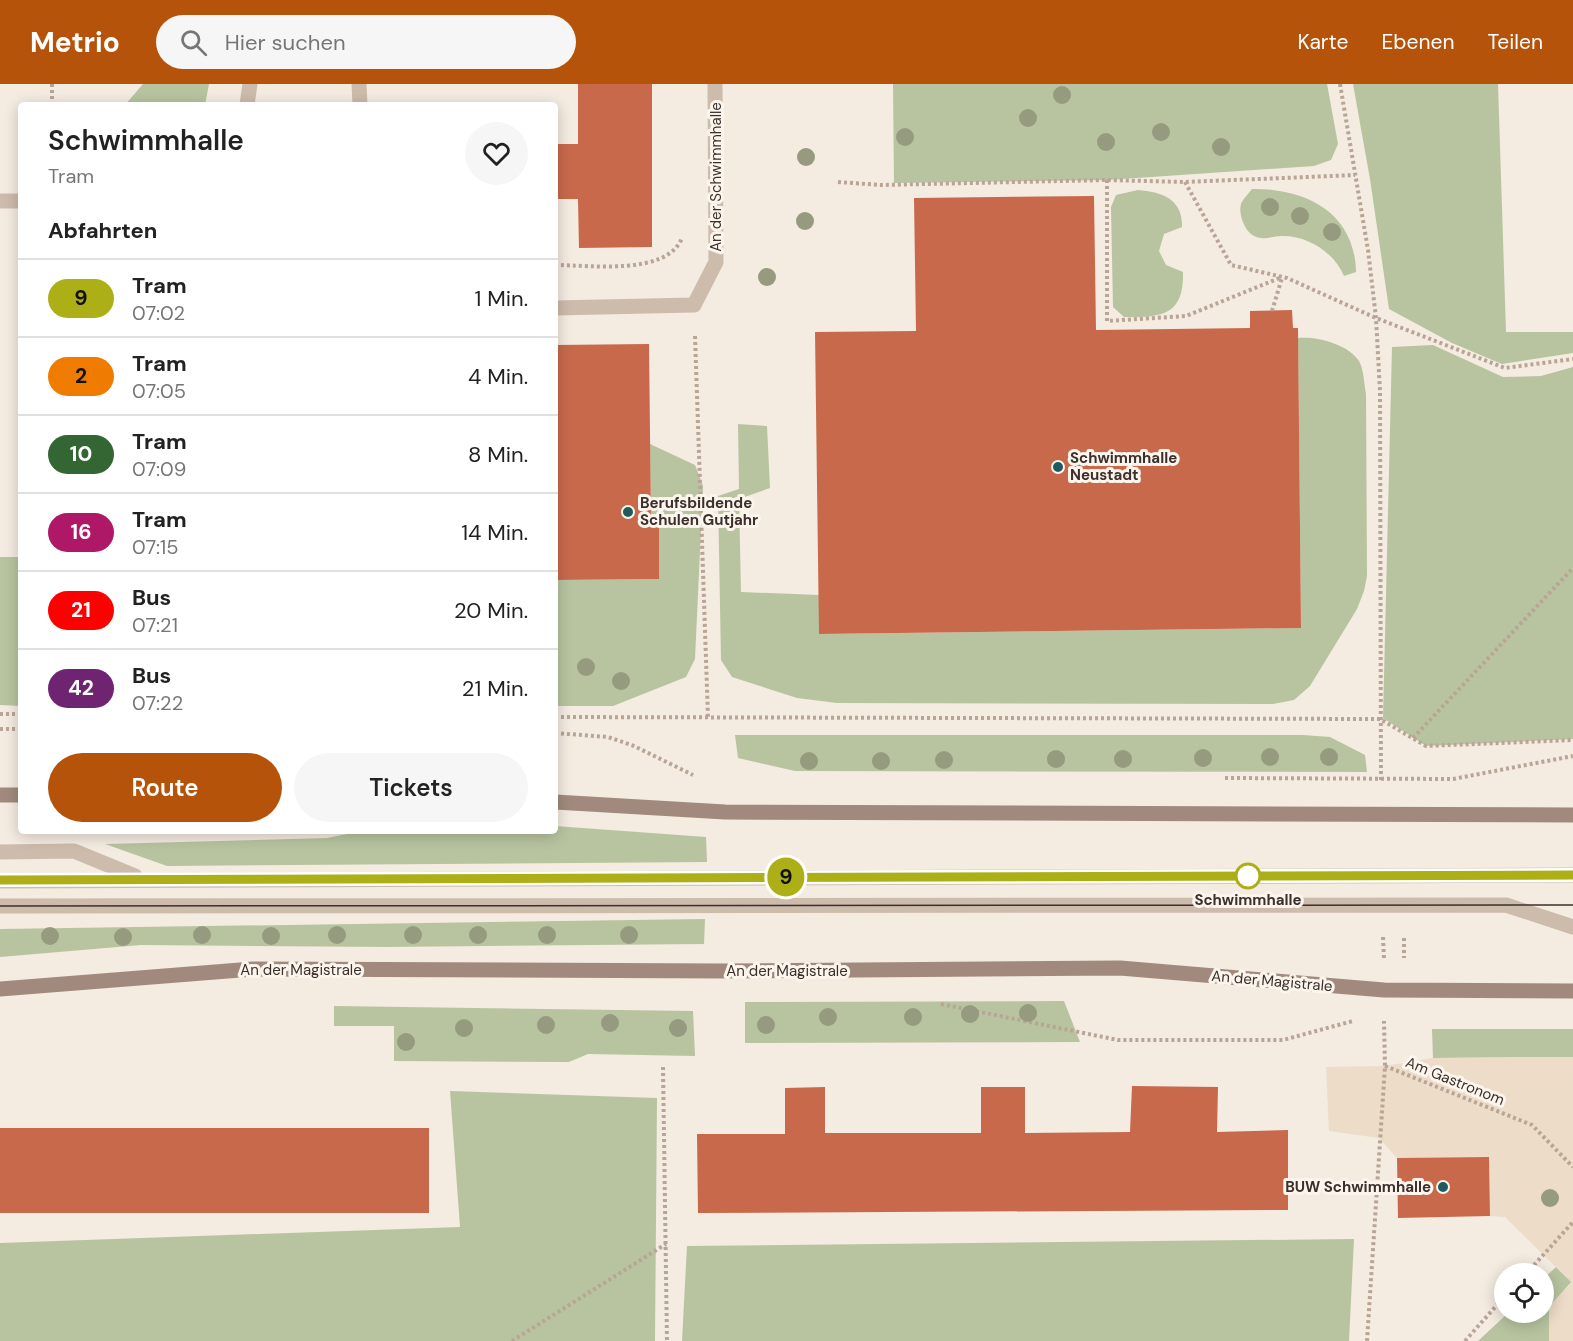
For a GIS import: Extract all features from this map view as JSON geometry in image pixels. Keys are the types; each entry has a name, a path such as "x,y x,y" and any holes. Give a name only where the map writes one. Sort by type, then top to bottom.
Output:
{"main road":[{"path":"0,795 18,795"},
{"path":"558,802 759,812 1573,815"},
{"name":"An der Magistrale","path":"0,989 253,969 724,972 1120,968 1384,990 1573,991"}],"street":[{"path":"247,102 250,84"},
{"path":"359,84 360,102"},
{"name":"An der Schwimmhalle","path":"694,305 716,262 715,84"},
{"path":"0,201 18,201"},
{"path":"558,308 694,305"},
{"path":"0,852 74,852 144,879"},
{"path":"0,881 1573,875"},
{"path":"0,906 1506,905 1573,927"}],"path":[{"path":"52,84 52,102"},
{"path":"1340,84 1356,175 1376,318 1380,391 1381,778"},
{"path":"838,182 881,185 1107,180 1185,182 1356,175"},
{"path":"1107,180 1107,321 1186,316 1283,277"},
{"path":"1185,182 1231,265 1283,277 1376,318 1505,368 1573,359"},
{"path":"558,265 627,265 666,258 676,249 683,233"},
{"path":"1272,311 1283,277"},
{"path":"694,305 708,718"},
{"path":"1413,738 1573,568"},
{"path":"0,714 18,714"},
{"path":"558,717 1380,719 1426,746 1573,740"},
{"path":"0,729 18,729"},
{"path":"558,733 608,737 634,746 688,774 698,776"},
{"path":"1216,778 1453,779 1573,756"},
{"name":"Am Gastronom","path":"1384,990 1385,1066 1532,1125 1573,1167"},
{"path":"929,1002 1118,1040 1283,1040 1359,1020"},
{"path":"1376,1020 1394,1020"},
{"path":"1367,1341 1385,1066"},
{"path":"663,1067 667,1341"},
{"path":"1536,1263 1573,1222"},
{"path":"512,1341 666,1244"},
{"path":"1466,1341 1494,1309"}],"green space":[{"path":"143,84 209,84 206,102 128,102"},
{"path":"893,84 1327,84 1338,144 1331,160 1314,166 1107,180 894,183"},
{"path":"1353,84 1498,84 1506,332 1573,332 1573,353 1502,364 1452,343 1389,309"},
{"path":"1252,189 1290,193 1324,208 1337,219 1347,234 1353,251 1356,272 1344,276 1334,259 1310,242 1300,238 1281,236 1261,238 1251,234 1243,222 1240,208"},
{"path":"1138,190 1163,195 1179,210 1182,227 1164,234 1159,251 1166,265 1183,272 1182,287 1174,306 1167,311 1159,315 1124,317 1113,307 1111,207 1116,195"},
{"path":"1298,338 1314,338 1340,346 1354,355 1362,369 1366,394 1367,576 1357,609 1310,686 1294,700 1273,704 837,703 797,698 732,677 721,660 718,496 739,489 738,424 767,426 770,488 739,499 741,592 819,595 820,634 1301,628"},
{"path":"1433,345 1503,377 1541,376 1573,367 1573,739 1426,746 1383,718 1392,347"},
{"path":"650,444 695,465 703,486 695,659 686,677 613,706 558,706 558,580 659,579 659,520 651,520"},
{"path":"0,557 18,557 18,706 0,705"},
{"path":"735,735 1303,735 1330,737 1365,755 1367,772 795,771 738,758"},
{"path":"558,826 706,837 707,862 167,866 105,844 327,838 347,834 558,834"},
{"path":"705,919 704,944 387,947 141,945 0,957 0,929"},
{"path":"1064,1001 1080,1042 745,1043 745,1002"},
{"path":"334,1006 693,1011 695,1056 588,1054 569,1062 394,1061 394,1026 334,1026"},
{"path":"1432,1029 1573,1029 1573,1057 1433,1058"},
{"path":"450,1091 657,1098 655,1341 0,1341 0,1243 460,1227"},
{"path":"1354,1239 1349,1341 682,1341 687,1246"},
{"path":"1556,1267 1572,1282 1554,1302 1554,1269"},
{"path":"1497,1323 1549,1323 1549,1341 1478,1341"}],"shaded area":[{"path":"1573,1057 1573,1341 1549,1341 1549,1323 1554,1323 1554,1301 1571,1282 1505,1217 1490,1216 1489,1157 1397,1158 1379,1138 1329,1131 1326,1067 1385,1066 1433,1058"}],"building":[{"path":"578,84 652,84 652,247 579,248 578,199 558,199 558,144 578,144"},
{"name":"Schwimmhalle Neustadt","path":"1094,196 1096,330 1250,328 1250,311 1292,310 1293,328 1298,328 1301,628 819,634 815,332 916,331 914,198"},
{"path":"649,344 651,520 659,520 659,579 558,580 558,345"},
{"path":"1132,1086 1218,1087 1217,1132 1288,1130 1288,1210 698,1213 697,1134 785,1134 785,1088 825,1087 825,1133 981,1133 981,1087 1025,1087 1025,1133 1130,1132"},
{"path":"0,1128 429,1128 429,1213 0,1213"},
{"name":"BUW Schwimmhalle","path":"1489,1157 1490,1216 1398,1218 1397,1158"}],"tram line":[{"path":"0,880 1573,875"},
{"name":"9","path":"0,880 1573,875"},
{"path":"0,906 1573,905"}],"place":[{"name":"Schwimmhalle Neustadt","path":"1058,467"},
{"name":"Berufsbildende Schulen Gutjahr","path":"628,512"},
{"name":"Schwimmhalle","path":"1248,876"},
{"name":"BUW Schwimmhalle","path":"1443,1187"}]}
